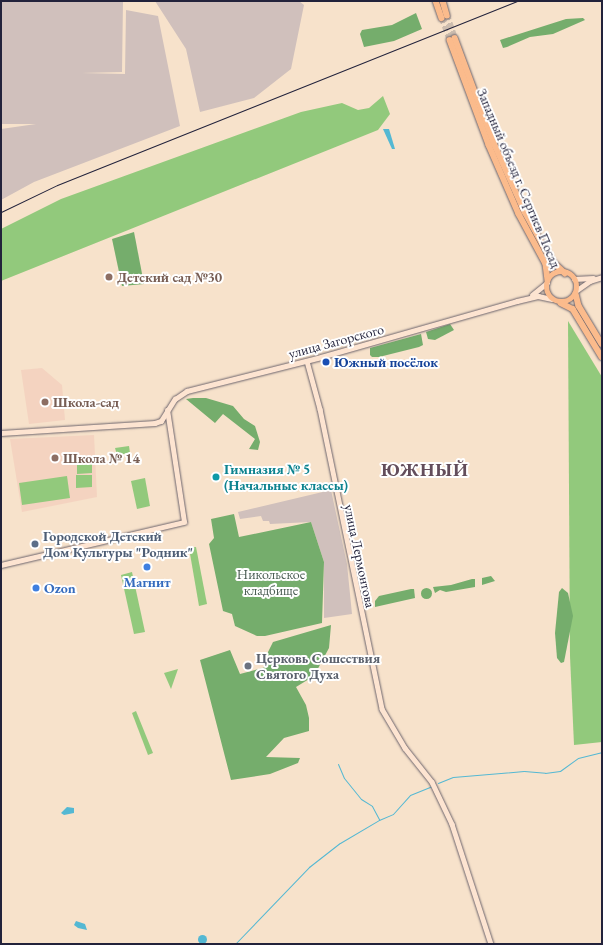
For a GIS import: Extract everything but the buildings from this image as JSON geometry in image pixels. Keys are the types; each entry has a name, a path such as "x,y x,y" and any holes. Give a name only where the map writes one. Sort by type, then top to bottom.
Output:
{"main road":[{"path":"436,1 444,16 443,1"},
{"name":"Западный объезд г. Сергиев Посад","path":"548,282 546,264 519,214 489,145 452,39 494,143 525,212 552,261 566,273"},
{"path":"517,301 540,291 556,273 566,273 574,278 602,277"},
{"path":"561,303 571,300 576,292 590,281 602,277"},
{"path":"574,278 579,306 602,344"},
{"path":"548,282 548,294 552,299"},
{"path":"517,301 538,296 552,299 572,309 602,357"},
{"name":"улица Загорского","path":"1,433 155,423 161,421 175,399 186,391 307,361 517,301"},
{"name":"улица Лермонтова","path":"307,361 320,408 382,709 405,748 432,782 464,856 491,944"},
{"path":"1,565 184,522 167,410"}],"shaded area":[{"path":"1,1 123,1 122,72 82,73 125,74 126,10 158,16 180,126 34,182 1,200 1,129 36,124 1,124"},
{"path":"155,1 299,1 304,5 291,69 254,98 200,112 186,49"},
{"name":"Школа-сад","path":"42,368 62,385 65,420 29,424 21,370"},
{"name":"Школа № 14","path":"94,435 97,497 22,512 10,439"},
{"path":"331,490 347,564 352,614 324,618 324,562 311,522 270,524 269,521 263,521 261,516 240,519 238,512"}],"green space":[{"path":"416,13 422,29 394,41 364,47 360,34 362,30 392,25"},
{"path":"583,18 585,20 553,34 530,37 507,47 503,48 500,40 566,19"},
{"path":"383,96 390,114 378,130 1,281 1,229 61,199 301,112 342,103 358,110 369,108"},
{"path":"134,232 144,284 122,286 112,239"},
{"path":"568,321 602,377 602,742 574,745 570,656"},
{"path":"450,324 454,330 435,340 428,339 426,332"},
{"path":"421,334 423,345 419,347 379,357 372,357 370,355 370,348"},
{"path":"206,398 233,406 244,419 255,426 260,442 258,450 249,449 255,439 223,414 215,423 186,399"},
{"path":"129,446 130,453 117,455 115,448"},
{"path":"92,464 92,473 77,474 77,465"},
{"path":"76,475 92,475 92,487 76,488"},
{"path":"67,476 70,498 22,505 19,483"},
{"path":"145,478 150,506 137,509 131,481"},
{"name":"Никольское кладбище","path":"234,514 239,537 311,522 324,562 322,623 265,636 257,636 235,626 232,614 223,611 209,544 214,538 211,519"},
{"path":"196,547 207,604 199,606 189,548"},
{"path":"132,572 145,632 134,634 121,575"},
{"path":"491,576 495,581 482,585 482,578"},
{"path":"475,579 475,587 446,592 440,590 435,593 433,587 451,585"},
{"path":"424,588 428,588 430,589 430,597 424,598 421,595 421,591"},
{"path":"562,588 568,593 573,616 564,662 561,663 557,658 555,633 559,592"},
{"path":"414,589 415,598 375,607 375,601 379,596"},
{"path":"331,625 329,648 314,676 296,687 306,705 309,718 309,731 284,738 266,757 300,758 298,763 270,774 231,780 200,660 230,650 240,674 266,667 267,654 273,642"},
{"path":"178,669 171,689 164,673"},
{"path":"136,711 153,753 148,755 132,713"}],"water":[{"path":"383,129 389,129 395,149 392,149"},
{"path":"67,807 74,808 74,813 64,815 61,813"},
{"path":"76,921 85,924 87,930 78,928 74,925"},
{"path":"200,935 204,935 206,939 204,943 200,943 198,941 198,937"}],"waterway":[{"path":"438,783 453,777 524,771 545,773 560,771 578,758 602,752"},
{"path":"338,764 344,778 361,799 372,806 379,819"},
{"path":"235,944 309,867 340,843 379,820 393,814 410,795 432,786"}],"tunnel":[{"path":"447,15 455,38"},
{"path":"442,18 450,40"}],"railway":[{"path":"1,212 57,185 517,1"}],"place":[{"name":"Детский сад №30","path":"109,277"},
{"name":"Южный посёлок","path":"326,362"},
{"name":"Школа-сад","path":"45,402"},
{"name":"Школа № 14","path":"55,458"},
{"name":"Гимназия № 5 (Начальные классы)","path":"216,477"},
{"name":"Городской Детский Дом Культуры \"Родник\"","path":"35,544"},
{"name":"Магнит","path":"147,567"},
{"name":"Ozon","path":"36,588"},
{"name":"Церковь Сошествия Святого Духа","path":"248,666"}],"district":[{"name":"ЮЖНЫЙ","path":"425,470"}]}
